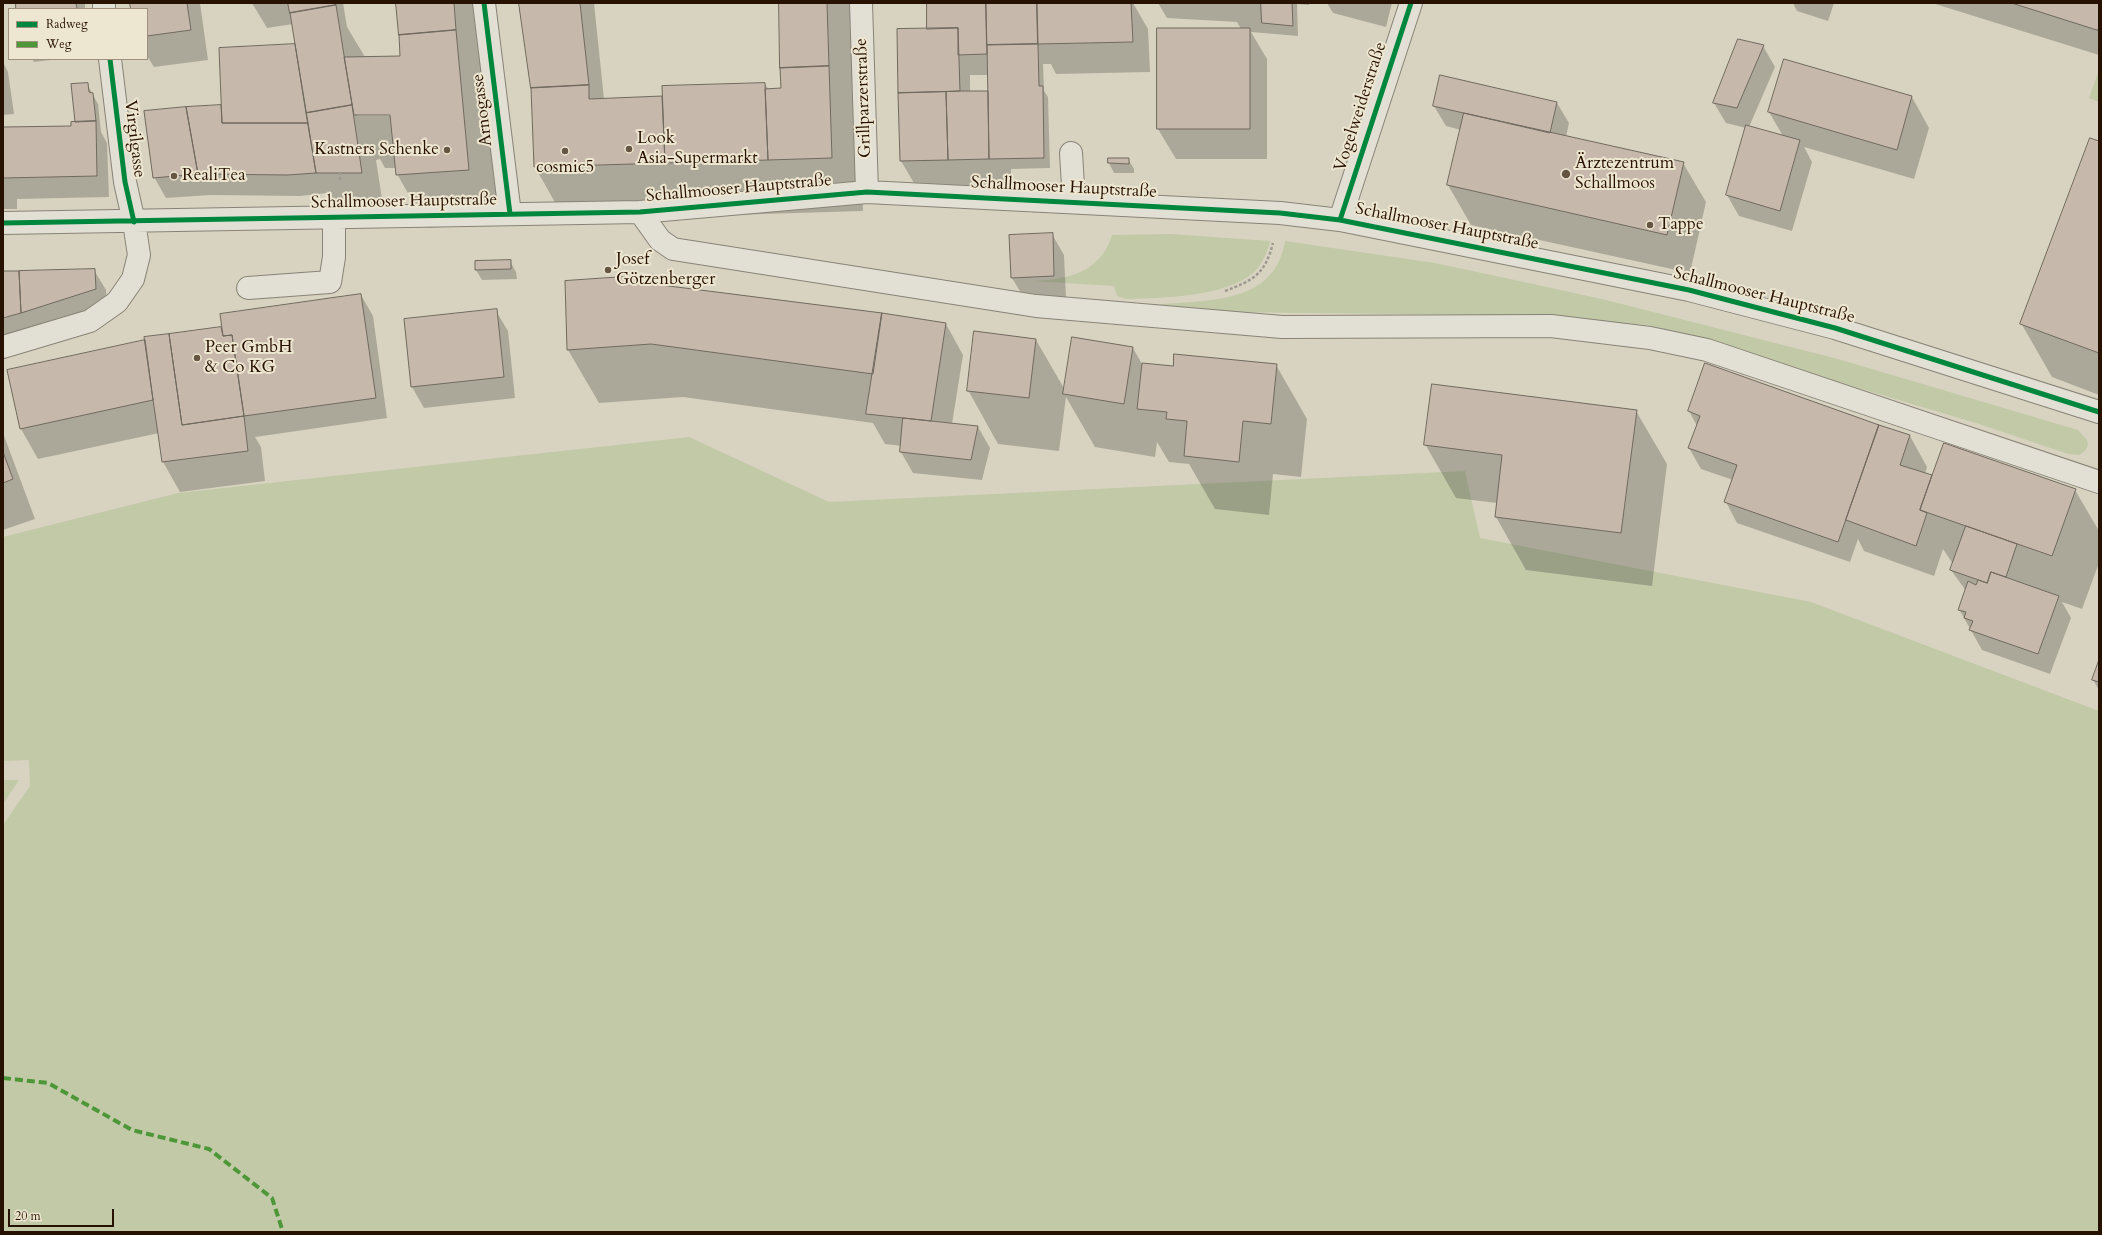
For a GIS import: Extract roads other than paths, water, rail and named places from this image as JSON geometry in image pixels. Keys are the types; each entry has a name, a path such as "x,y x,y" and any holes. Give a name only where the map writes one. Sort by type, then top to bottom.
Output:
{"street":[{"name":"Arnogasse","path":"484,3 510,214"},
{"name":"Grillparzerstraße","path":"861,3 866,192"},
{"name":"Vogelweiderstraße","path":"1340,220 1383,83 1411,3"},
{"name":"Virgilgasse","path":"3,347 90,321 117,302 133,279 139,255 134,222 125,182 110,60"},
{"path":"1072,153 1074,202"},
{"name":"Schallmooser Hauptstraße","path":"3,223 134,222 640,212 866,192 1280,213 1340,220 1712,296 1835,328 2099,412"},
{"path":"640,212 660,240 673,249 1036,306 1282,327 1551,326 1650,338 1707,350 2099,482"},
{"path":"248,288 330,282 334,257 334,218"}],"place":[{"name":"Look Asia-Supermarkt","path":"629,149"},
{"name":"Kastners Schenke","path":"447,150"},
{"name":"cosmic5","path":"565,151"},
{"name":"Ärztezentrum Schallmoos","path":"1566,174"},
{"name":"RealiTea","path":"174,176"},
{"name":"Tappe","path":"1650,225"},
{"name":"Josef Götzenberger","path":"608,270"},
{"name":"Peer GmbH & Co KG","path":"197,358"}]}
